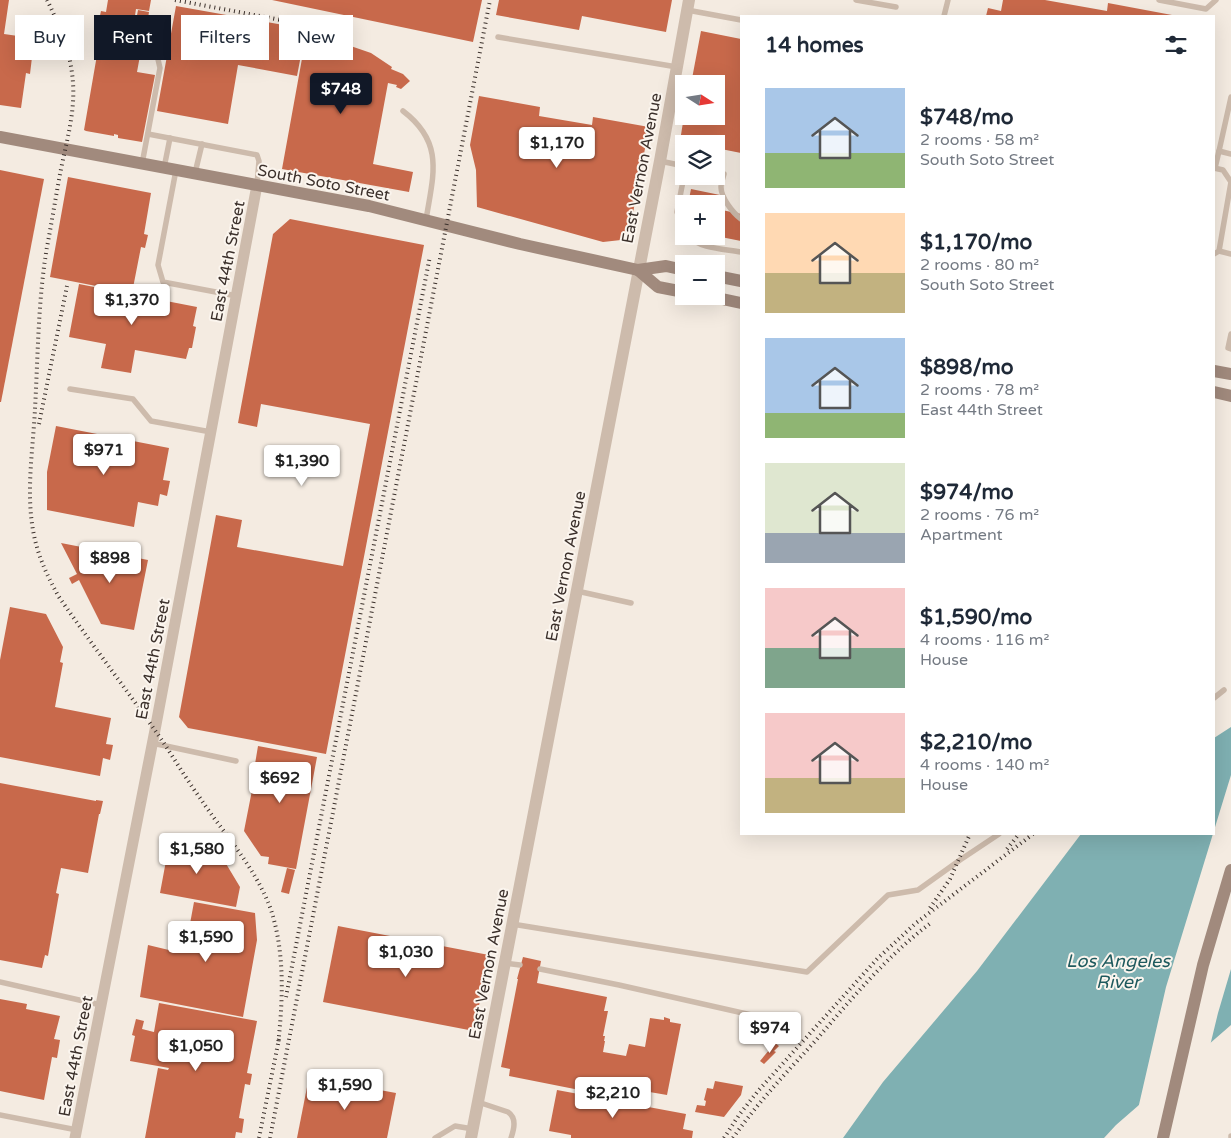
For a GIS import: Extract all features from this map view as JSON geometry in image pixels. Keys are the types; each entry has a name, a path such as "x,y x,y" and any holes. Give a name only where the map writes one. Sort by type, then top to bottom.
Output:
{"main road":[{"name":"South Soto Street","path":"0,137 369,206 520,244 638,270 666,266 675,268"},
{"name":"South Soto Street","path":"638,270 658,286 675,290"},
{"path":"725,278 740,281"},
{"path":"725,300 740,303"},
{"path":"1215,371 1231,374"},
{"path":"1215,392 1231,396"},
{"path":"1162,1138 1203,966 1231,870"}],"street":[{"name":"East Vernon Avenue","path":"472,1134 660,161 688,5"},
{"name":"East 44th Street","path":"76,1134 257,185"}],"lane":[{"path":"856,0 896,7"},
{"path":"944,15 948,0"},
{"path":"1159,0 1206,9 1216,0"},
{"path":"688,5 740,20"},
{"path":"498,37 677,67"},
{"path":"142,164 160,68 158,60"},
{"path":"1215,165 1231,97"},
{"path":"403,111 418,122 433,151 434,172 426,220"},
{"path":"148,134 257,155 259,160 257,185"},
{"path":"170,138 170,169 158,265 163,282 237,296"},
{"path":"195,174 202,144"},
{"path":"1219,152 1231,154"},
{"path":"660,161 675,164"},
{"path":"1215,168 1223,170 1231,182 1216,253 1231,254"},
{"path":"722,185 723,197 736,215 740,217"},
{"path":"705,245 740,252"},
{"path":"1231,334 1228,348 1231,349"},
{"path":"70,389 133,399 150,421 211,432"},
{"path":"576,591 631,603"},
{"path":"1215,697 1224,690"},
{"path":"152,743 236,761"},
{"path":"512,924 807,972 888,895 918,890 998,835"},
{"path":"505,963 520,965"},
{"path":"540,969 619,984 702,1005 778,1021"},
{"path":"0,982 101,1005"},
{"path":"478,1102 513,1115 514,1121 511,1138"},
{"path":"0,1116 76,1134"},
{"path":"435,1138 455,1126 472,1134"}],"water":[{"name":"Los Angeles River","path":"1231,727 1231,1025 1116,1125 1104,1138 843,1138 883,1082 977,971 1080,835 1215,835 1215,737"}],"pier":[{"path":"1231,775 1231,969 1210,1046 1138,1109 1166,987 1213,835 1215,835 1215,827"}],"building":[{"path":"0,0 9,0 4,34 15,36 15,60 32,60 30,74 26,73 21,108 0,105"},
{"path":"108,0 151,0 149,11 136,9 135,15 100,15 101,11 106,12"},
{"path":"272,0 482,0 473,42 353,17 353,15 344,15"},
{"path":"499,0 672,0 666,32 582,16 579,30 496,15"},
{"path":"1003,0 1045,0 1107,11 1108,3 1172,15 986,15 988,8 1001,11"},
{"path":"176,6 227,15 181,15 181,60 269,60 269,22 279,24 279,60 300,60 297,76 238,65 228,124 157,111 166,60 171,60 171,34"},
{"path":"138,10 149,12 148,15 137,15"},
{"path":"701,31 740,39 740,153 725,150 725,135 681,135 683,125 725,125 725,75 693,75"},
{"path":"353,47 371,53 392,67 391,69 403,74 410,81 401,89 396,87 397,85 388,83 373,164 413,172 409,192 282,169 302,60 353,60"},
{"path":"96,60 139,60 137,72 155,75 142,142 118,138 118,135 114,134 114,136 84,130"},
{"path":"479,96 540,107 539,116 592,125 593,117 649,127 631,224 621,240 603,242 477,207 476,170 470,145"},
{"path":"0,170 44,179 1,402 0,402"},
{"path":"68,177 151,193 144,234 148,235 145,248 141,247 132,293 50,277"},
{"path":"691,189 720,195 690,195"},
{"path":"725,211 740,214 740,241 725,238"},
{"path":"290,219 424,245 326,754 188,728 179,717 216,515 242,520 237,547 343,566 370,424 261,404 257,427 238,423 273,234"},
{"path":"79,284 197,307 193,326 196,327 192,348 189,348 186,359 135,350 131,373 101,368 106,344 69,337"},
{"path":"56,426 169,448 163,480 170,481 167,496 160,494 158,506 138,502 134,527 47,510 47,472"},
{"path":"61,543 148,560 134,630 101,624 79,580 72,584 69,578 77,574"},
{"path":"10,607 46,614 63,647 60,662 63,663 55,707 111,718 106,744 113,745 110,760 103,758 100,776 0,757 0,660"},
{"path":"258,746 317,757 296,869 268,864 269,857 261,856 244,831 255,775 250,774 251,769 254,770"},
{"path":"0,783 103,801 88,873 61,868 56,893 59,894 48,956 45,955 42,968 0,960"},
{"path":"171,834 200,840 197,857 213,860 213,857 224,859 223,862 225,862 240,887 236,907 160,893"},
{"path":"287,868 295,870 289,894 281,892"},
{"path":"194,902 255,913 257,940 243,1017 140,997 148,945 173,951 175,937 187,940"},
{"path":"338,926 489,955 474,1031 323,1002"},
{"path":"523,957 541,961 537,983 607,997 604,1011 608,1011 603,1036 605,1036 605,1041 603,1052 626,1056 629,1044 645,1047 650,1018 664,1020 664,1017 670,1019 670,1022 681,1024 667,1095 638,1090 635,1101 509,1076 510,1069 501,1067 517,979"},
{"path":"0,999 27,1004 26,1009 60,1016 54,1039 60,1040 57,1058 52,1057 44,1100 0,1091"},
{"path":"159,1003 257,1021 247,1073 252,1074 250,1085 245,1084 239,1118 244,1119 242,1133 236,1132 235,1138 145,1138 158,1068 168,1070 169,1068 130,1061 135,1036 132,1035 136,1019 144,1021 142,1029 154,1032"},
{"path":"775,1043 779,1046 774,1051 776,1052 764,1064 760,1061"},
{"path":"309,1077 396,1093 387,1138 297,1138"},
{"path":"715,1081 743,1086 741,1095 724,1117 695,1112 697,1105 705,1106 706,1101 704,1100 707,1088 713,1089"},
{"path":"557,1090 686,1114 683,1129 693,1131 692,1138 571,1138 571,1135 549,1131"}],"railway":[{"path":"47,0 67,50 72,72 73,105 47,247 42,287 30,485 31,515 35,539 43,565 59,597 160,737 194,790 239,852 265,895 276,926 281,960 282,994 278,1045"},
{"path":"175,0 279,20"},
{"path":"270,1138 490,0"},
{"path":"286,997 430,256"},
{"path":"39,424 67,286"},
{"path":"930,908 950,879 970,835"},
{"path":"1007,849 1018,835"},
{"path":"724,1138 758,1091 877,959 916,923 1032,835"},
{"path":"733,1138 774,1087 872,977 901,948 932,922"},
{"path":"259,1138 279,1039"}]}
